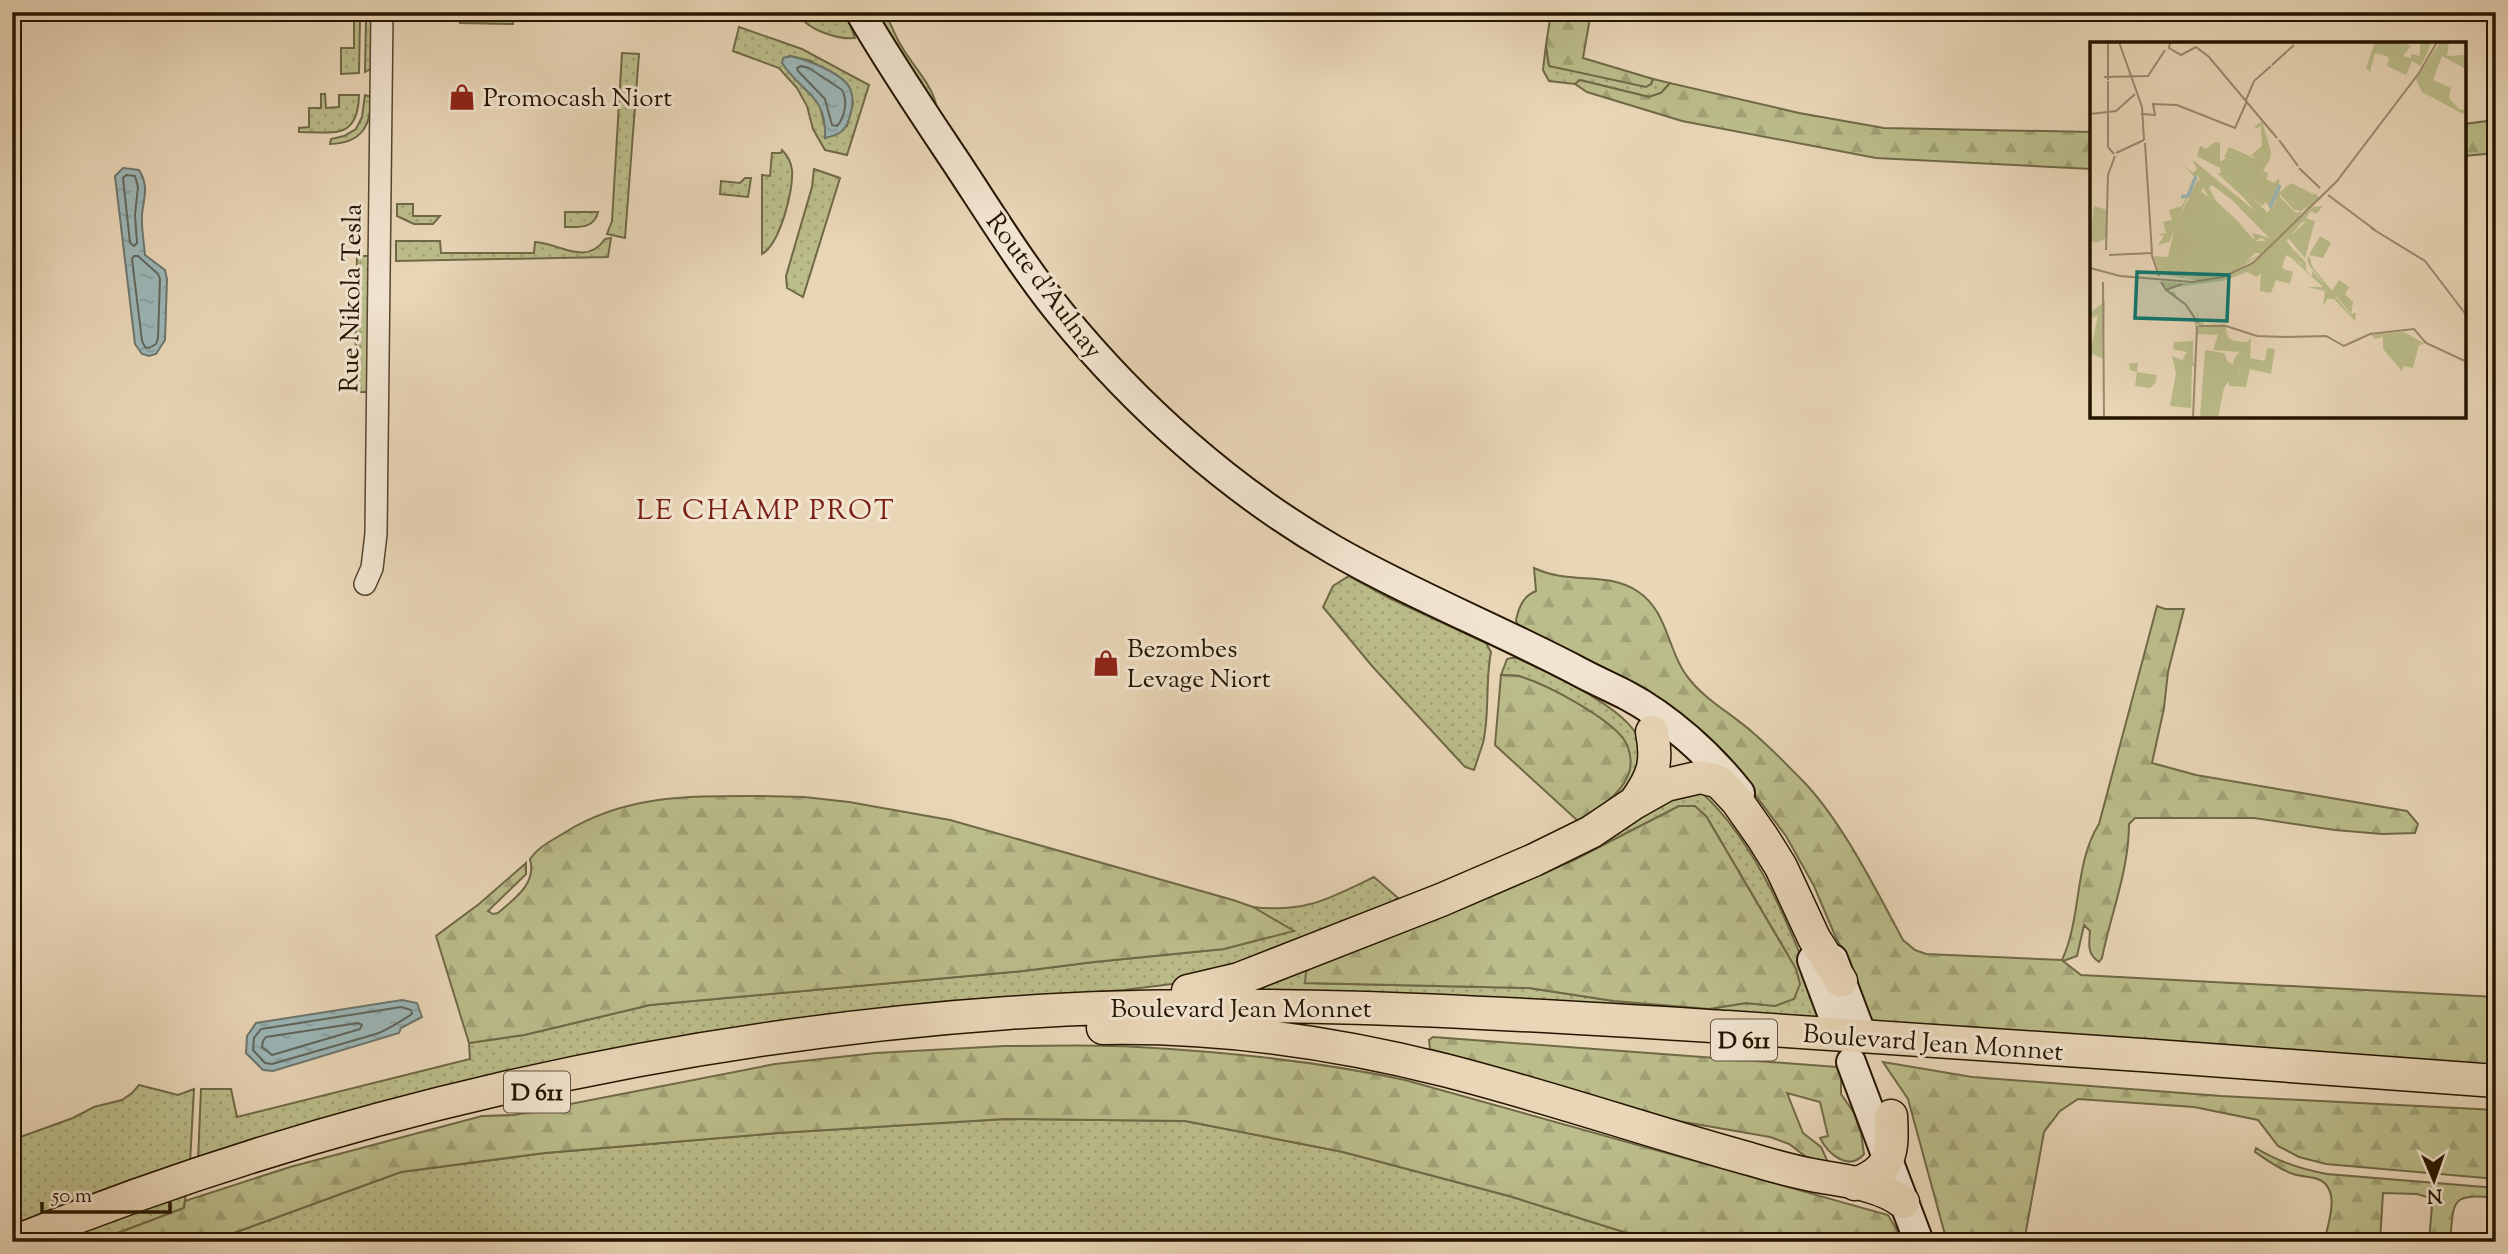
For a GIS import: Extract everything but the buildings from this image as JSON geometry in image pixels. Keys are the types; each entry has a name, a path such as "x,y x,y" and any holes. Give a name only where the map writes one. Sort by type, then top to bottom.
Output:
{"main road":[{"path":"1634,803 1653,774 1653,732"},
{"path":"1841,981 1814,938 1786,878 1763,838 1737,801 1719,782 1701,777 1666,785 1591,832 1534,860 1250,976 1178,993 1077,1000 1059,1015 1081,1029 1183,1029 1226,1033 1313,1044 1445,1070 1751,1160 1874,1188 1903,1202"},
{"name":"Boulevard Jean Monnet","path":"14,1242 151,1190 255,1156 419,1109 517,1085 648,1059 801,1034 931,1020 1241,1004 1373,1007 1790,1031 2496,1079"},
{"name":"Boulevard Jean Monnet","path":"42,1242 154,1200 271,1162 525,1095 649,1070 786,1047 1059,1015 1239,1015 1459,1021 2496,1092"},
{"path":"1855,1184 1879,1172 1888,1161 1891,1116"}],"street":[{"name":"Rue Nikola Tesla","path":"365,584 372,568 376,534 382,12"},
{"name":"Route d'Aulnay","path":"860,12 1000,230 1060,313 1127,387 1203,457 1279,514 1332,549 1393,582 1628,696 1673,728 1716,764 1764,822 1783,852 1821,930 1841,981 1847,1025 1771,870 1738,820 1716,791 1701,777"},
{"path":"1598,682 1672,747 1701,777"},
{"path":"1919,1242 1888,1161 1861,1062 1891,1116 1935,1242"}],"green space":[{"path":"799,12 845,12 855,38 836,36 815,29 805,22"},
{"path":"872,12 885,12 900,43 926,81 936,104 905,65"},
{"path":"1551,12 1591,12 1583,58 1653,79 1651,84 1646,87 1549,66 1546,45"},
{"path":"460,14 513,17 513,24 460,23"},
{"path":"354,17 360,17 359,73 341,74 341,48 354,48"},
{"path":"366,18 373,18 372,68 365,72"},
{"path":"739,27 802,49 869,85 847,155 825,150 813,129 807,106 797,88 779,68 733,51","holes":["790,56 811,61 848,85 853,103 847,126 825,138 819,102 803,87"]},
{"path":"1546,45 1549,66 1651,84 1653,79 1670,83 1661,93 1649,97 1580,80 1575,84 1549,81 1543,70"},
{"path":"622,53 639,54 625,238 607,234 612,221"},
{"path":"1580,80 1649,97 1661,93 1670,83 1799,113 1884,128 2090,132 2090,169 1876,158 1682,121 1587,92 1575,84"},
{"path":"321,94 325,94 326,108 339,107 339,95 359,95 354,120 342,130 333,132 299,132 299,128 309,127 309,108 321,108"},
{"path":"365,95 371,97 371,107 362,131 350,140 330,144 331,139 356,129 362,117"},
{"path":"2496,120 2496,153 2466,156 2466,124"},
{"path":"782,150 791,167 791,190 780,228 769,248 762,254 762,175 770,176 772,153 781,153"},
{"path":"814,169 840,178 803,297 787,288 786,276 812,187"},
{"path":"745,178 751,178 748,197 720,194 721,181 740,183"},
{"path":"397,204 413,204 413,216 440,216 433,224 414,224 397,216"},
{"path":"565,212 598,212 589,224 565,227"},
{"path":"611,238 608,257 396,261 396,241 440,241 441,253 534,253 535,242 581,253 598,247 605,239"},
{"path":"357,256 370,256 368,392 355,392"},
{"path":"1534,568 1561,576 1613,581 1648,599 1662,621 1682,669 1690,680 1764,743 1816,795 1844,834 1903,940 1915,950 1926,954 2062,960 2073,926 2085,856 2099,824 2157,606 2184,609 2168,672 2164,708 2152,763 2196,775 2407,811 2418,824 2415,833 2382,834 2335,830 2254,818 2135,818 2129,824 2123,875 2102,958 2099,962 2092,956 2089,945 2090,931 2084,925 2077,956 2063,961 2081,975 2496,997 2496,1067 1866,1028 1843,950 1814,886 1786,836 1744,780 1695,727 1645,688 1517,624 1522,602 1536,591"},
{"path":"1349,576 1389,598 1486,643 1491,652 1486,720 1483,743 1474,770 1465,767 1372,666 1323,607 1333,586"},
{"path":"1517,658 1588,694 1624,719 1635,732 1640,750 1635,783 1597,817 1520,676 1501,675 1507,659"},
{"path":"1501,675 1522,677 1562,694 1604,720 1625,741 1631,761 1627,778 1609,800 1579,822 1495,745"},
{"path":"1701,792 1743,841 1761,870 1791,932 1828,1025 1233,995 1318,961 1305,983 1529,988 1614,1001 1709,1009 1746,1003 1775,1006 1788,955 1706,816 1679,806 1574,860 1421,923 1669,795"},
{"path":"762,796 849,802 950,820 1233,900 1253,907 1294,931 1224,949 1023,971 650,1005 524,1035 469,1043 436,936 479,904 526,863 526,874 488,911 498,913 523,890 530,876 530,859 533,855 587,820 635,804 660,800"},
{"path":"1679,806 1695,806 1706,816 1796,969 1800,984 1794,999 1775,1006 1746,1003 1709,1009 1614,1001 1529,988 1305,983 1306,972 1318,961 1470,905 1574,860"},
{"path":"1374,877 1398,898 1370,917 1188,982 1124,990 948,1001 808,1017 647,1048 198,1161 201,1089 231,1089 237,1117 470,1059 469,1043 524,1035 650,1005 1023,971 1224,949 1267,917 1253,907 1302,906 1330,898"},
{"path":"1433,1037 1837,1067 1841,1073 1841,1094 1854,1113 1864,1154 1852,1161 1833,1155 1820,1138 1828,1136 1820,1102 1787,1093 1803,1133 1821,1147 1827,1160 1825,1164 1809,1159 1789,1144 1770,1137 1661,1118 1430,1049 1429,1040"},
{"path":"1004,1046 1105,1046 1205,1052 1272,1058 1405,1080 1888,1215 1904,1242 1656,1242 1509,1196 1343,1152 1185,1121 1005,1119 778,1133 545,1153 401,1172 209,1242 94,1242 184,1208 185,1201 290,1167 482,1116 514,1115 775,1064 876,1053"},
{"path":"1883,1062 1972,1077 2221,1096 2496,1110 2496,1179 2326,1164 2299,1157 2278,1146 2258,1120 2194,1107 2078,1099 2060,1111 2044,1132 2024,1242 1947,1242 1908,1099"},
{"path":"139,1085 178,1095 194,1089 190,1163 184,1208 94,1242 12,1242 12,1140 73,1118 94,1107 122,1100"},
{"path":"1005,1119 1185,1121 1343,1152 1509,1196 1656,1242 209,1242 401,1172 545,1153 778,1133"},
{"path":"2256,1148 2281,1161 2317,1172 2496,1188 2496,1198 2470,1197 2457,1202 2452,1217 2450,1242 2429,1242 2432,1205 2427,1197 2383,1193 2380,1242 2324,1242 2332,1200 2326,1185 2320,1180 2283,1170 2255,1152"}],"water":[{"path":"790,56 834,73 851,91 852,109 847,123 834,136 825,138 825,123 818,103 782,63 783,58"},
{"path":"123,168 139,170 142,176 145,186 142,219 145,255 165,270 167,279 165,340 156,354 149,356 142,354 135,344 115,176"},
{"path":"402,1000 417,1003 422,1017 401,1028 399,1033 273,1071 263,1070 246,1053 247,1036 256,1023"}],"tunnel":[{"path":"1858,1025 1872,1063"}],"place":[{"name":"Promocash Niort","path":"462,97"},
{"name":"Bezombes Levage Niort","path":"1106,663"}],"district":[{"name":"LE CHAMP PROT","path":"766,509"}]}
